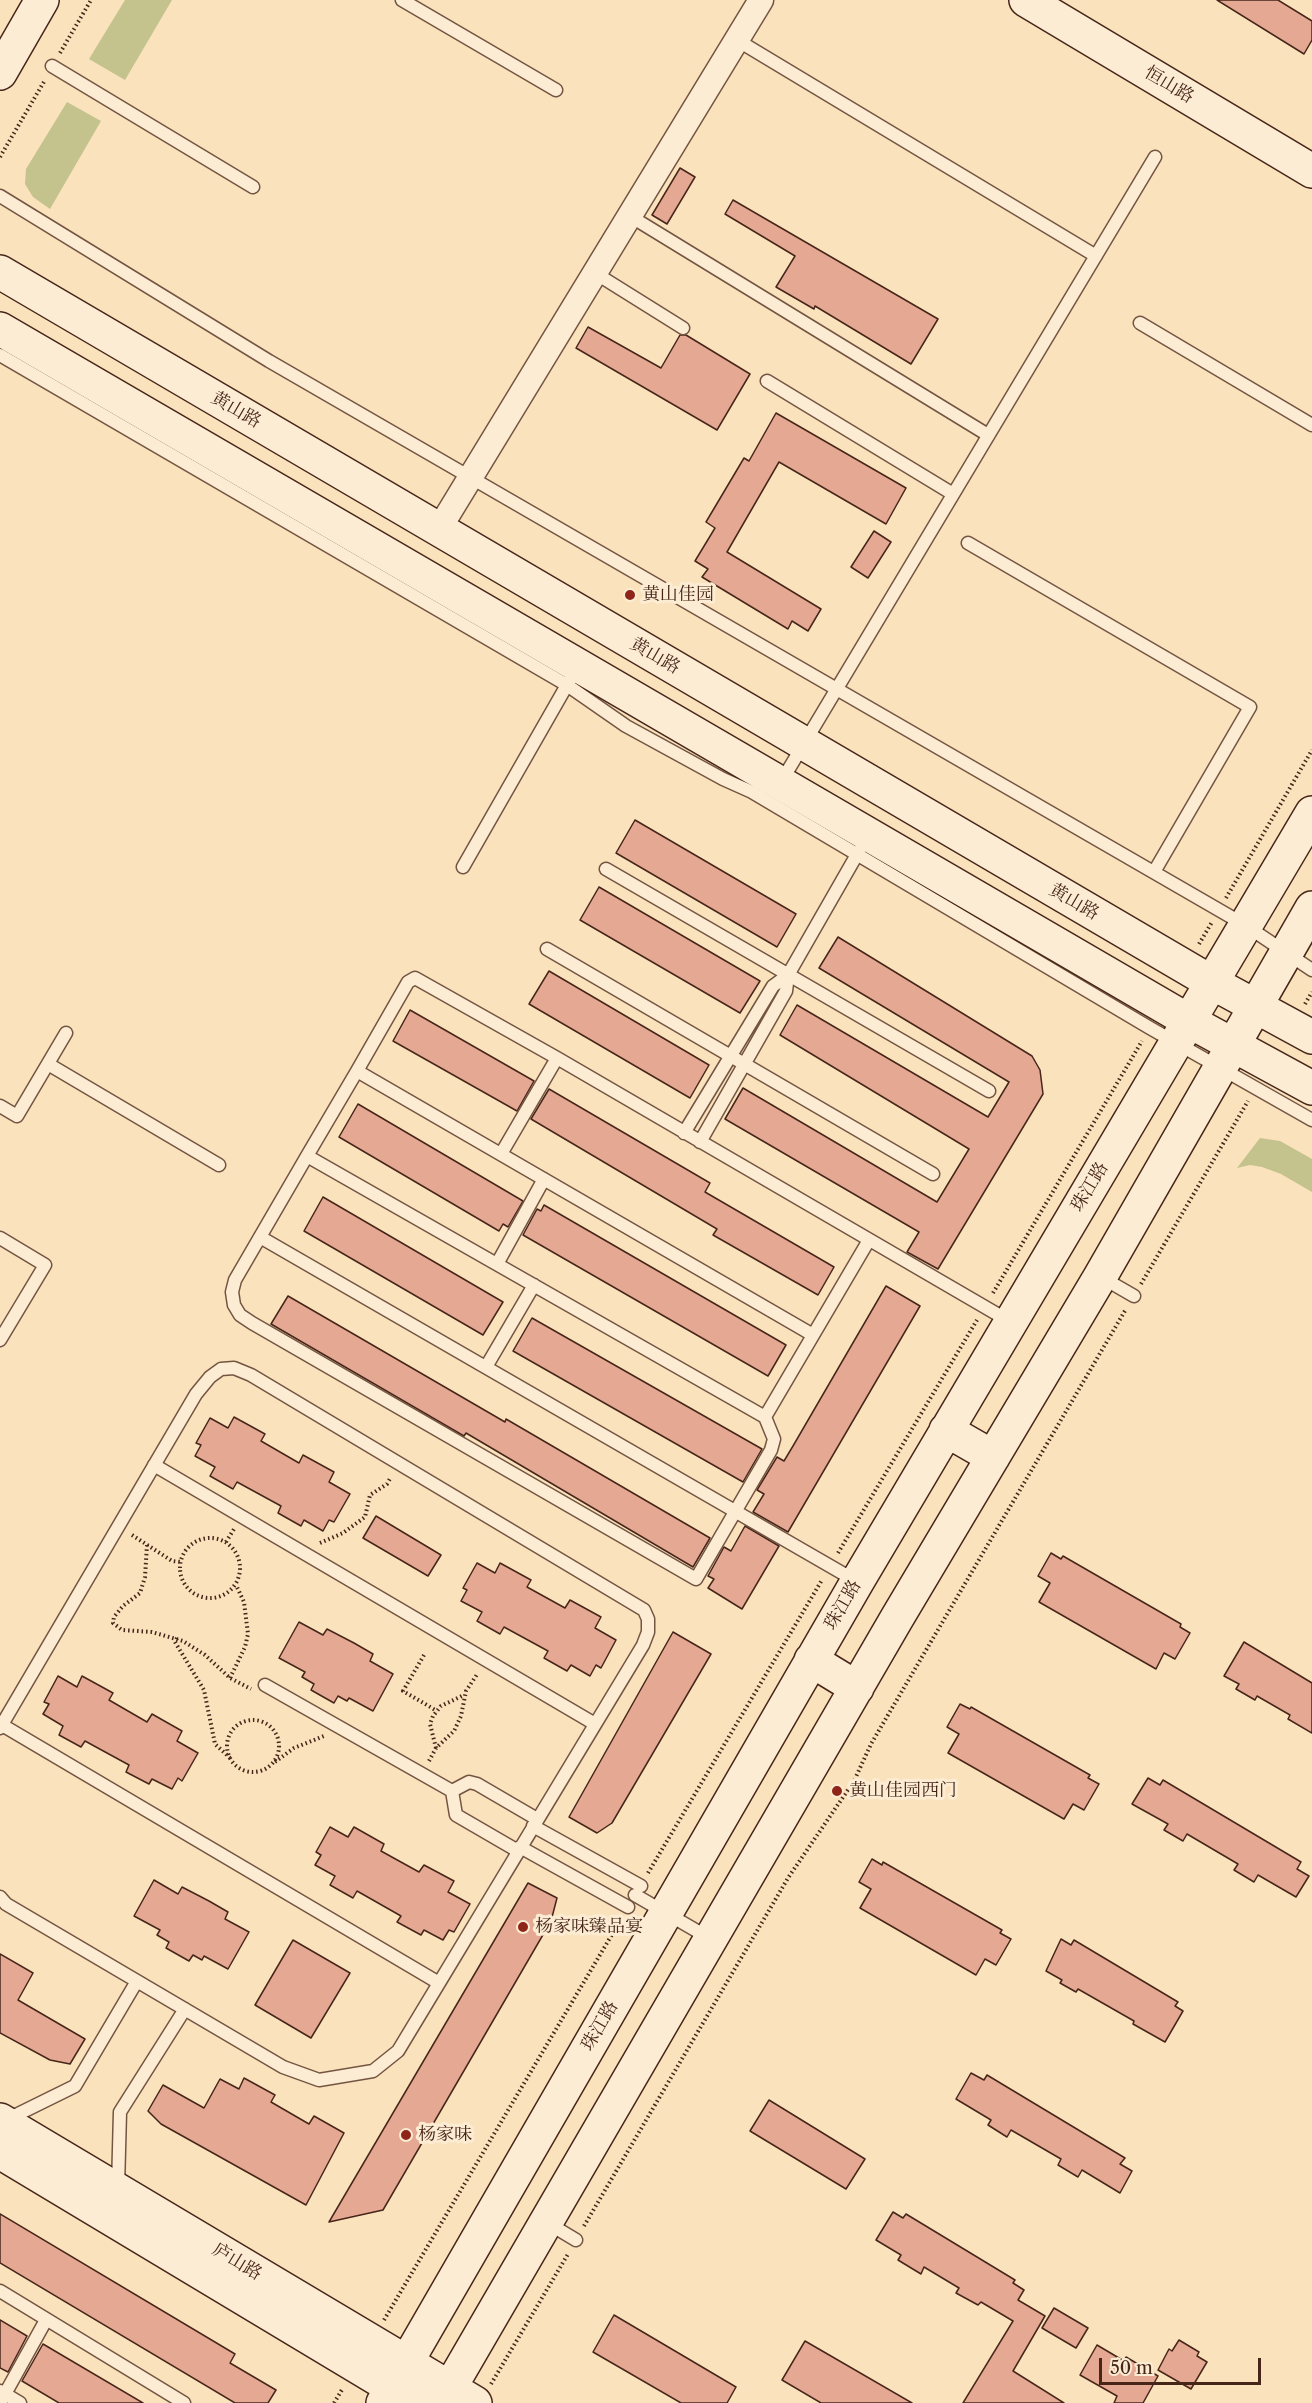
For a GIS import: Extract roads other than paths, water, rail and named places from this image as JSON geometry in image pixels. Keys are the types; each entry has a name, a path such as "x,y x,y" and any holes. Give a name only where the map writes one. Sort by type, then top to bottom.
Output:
{"street":[{"path":"0,73 42,0"},
{"path":"439,530 761,0"},
{"name":"恒山路","path":"1026,0 1312,171"},
{"name":"恒山路","path":"1055,0 1312,154"},
{"name":"黄山路","path":"0,272 1211,982 1302,1032"},
{"path":"0,329 573,676 780,783 862,845 1183,1032 1225,1056 1312,1088"},
{"name":"珠江路","path":"400,2389 517,2169 811,1660 1312,813"},
{"path":"463,2397 554,2209 710,1939 1100,1277 1254,1005 1299,961 1312,908"},
{"path":"946,1430 993,1458"},
{"path":"811,1660 857,1688"},
{"name":"庐山路","path":"1,2131 118,2192 400,2389"},
{"name":"庐山路","path":"1,2131 400,2389 463,2397"},
{"path":"517,2169 554,2209"}],"lane":[{"path":"402,0 556,90"},
{"path":"736,40 1096,256"},
{"path":"52,66 253,187"},
{"path":"780,783 1155,157"},
{"path":"0,196 269,361 1245,925 1299,961"},
{"path":"630,216 988,435"},
{"path":"595,273 683,328"},
{"path":"1140,323 1312,424"},
{"path":"0,355 573,676 626,726 723,779 862,845 788,975 786,991 700,1142"},
{"path":"767,381 953,494"},
{"path":"968,543 1251,707 1154,872"},
{"path":"463,867 573,676"},
{"path":"606,869 989,1092"},
{"path":"547,949 933,1174"},
{"path":"684,1133 773,986 788,975"},
{"path":"307,1156 765,1417 774,1439 771,1450 696,1579 240,1316 234,1305 232,1292 235,1280 408,982 415,978 1010,1321"},
{"path":"0,1106 17,1116 66,1033"},
{"path":"1225,1056 1255,1088 1312,1120"},
{"path":"501,1154 557,1058"},
{"path":"48,1064 219,1165"},
{"path":"357,1071 813,1335"},
{"path":"497,1264 544,1179"},
{"path":"260,1237 857,1582"},
{"path":"0,1238 45,1265 0,1340"},
{"path":"765,1417 869,1240"},
{"path":"1100,1277 1134,1296"},
{"path":"486,1367 534,1285"},
{"path":"0,1897 6,1904 283,2067 319,2080 373,2071 398,2051 643,1645 648,1625 644,1610 251,1375 234,1368 221,1369 210,1377 196,1394 1,1726 439,1983"},
{"path":"154,1465 595,1724"},
{"path":"265,1685 452,1791"},
{"path":"452,1791 469,1782 477,1784 638,1891 665,1913 710,1939"},
{"path":"452,1791 456,1815 628,1907"},
{"path":"1,2131 75,2086 136,1981"},
{"path":"118,2192 120,2112 185,2009"},
{"path":"554,2209 576,2240"},
{"path":"0,2292 184,2403"},
{"path":"20,2403 2,2396 46,2320"}],"place":[{"name":"黄山佳园","path":"630,595"},
{"name":"黄山佳园西门","path":"837,1791"},
{"name":"杨家味臻品宴","path":"523,1927"},
{"name":"杨家味","path":"406,2135"}]}
